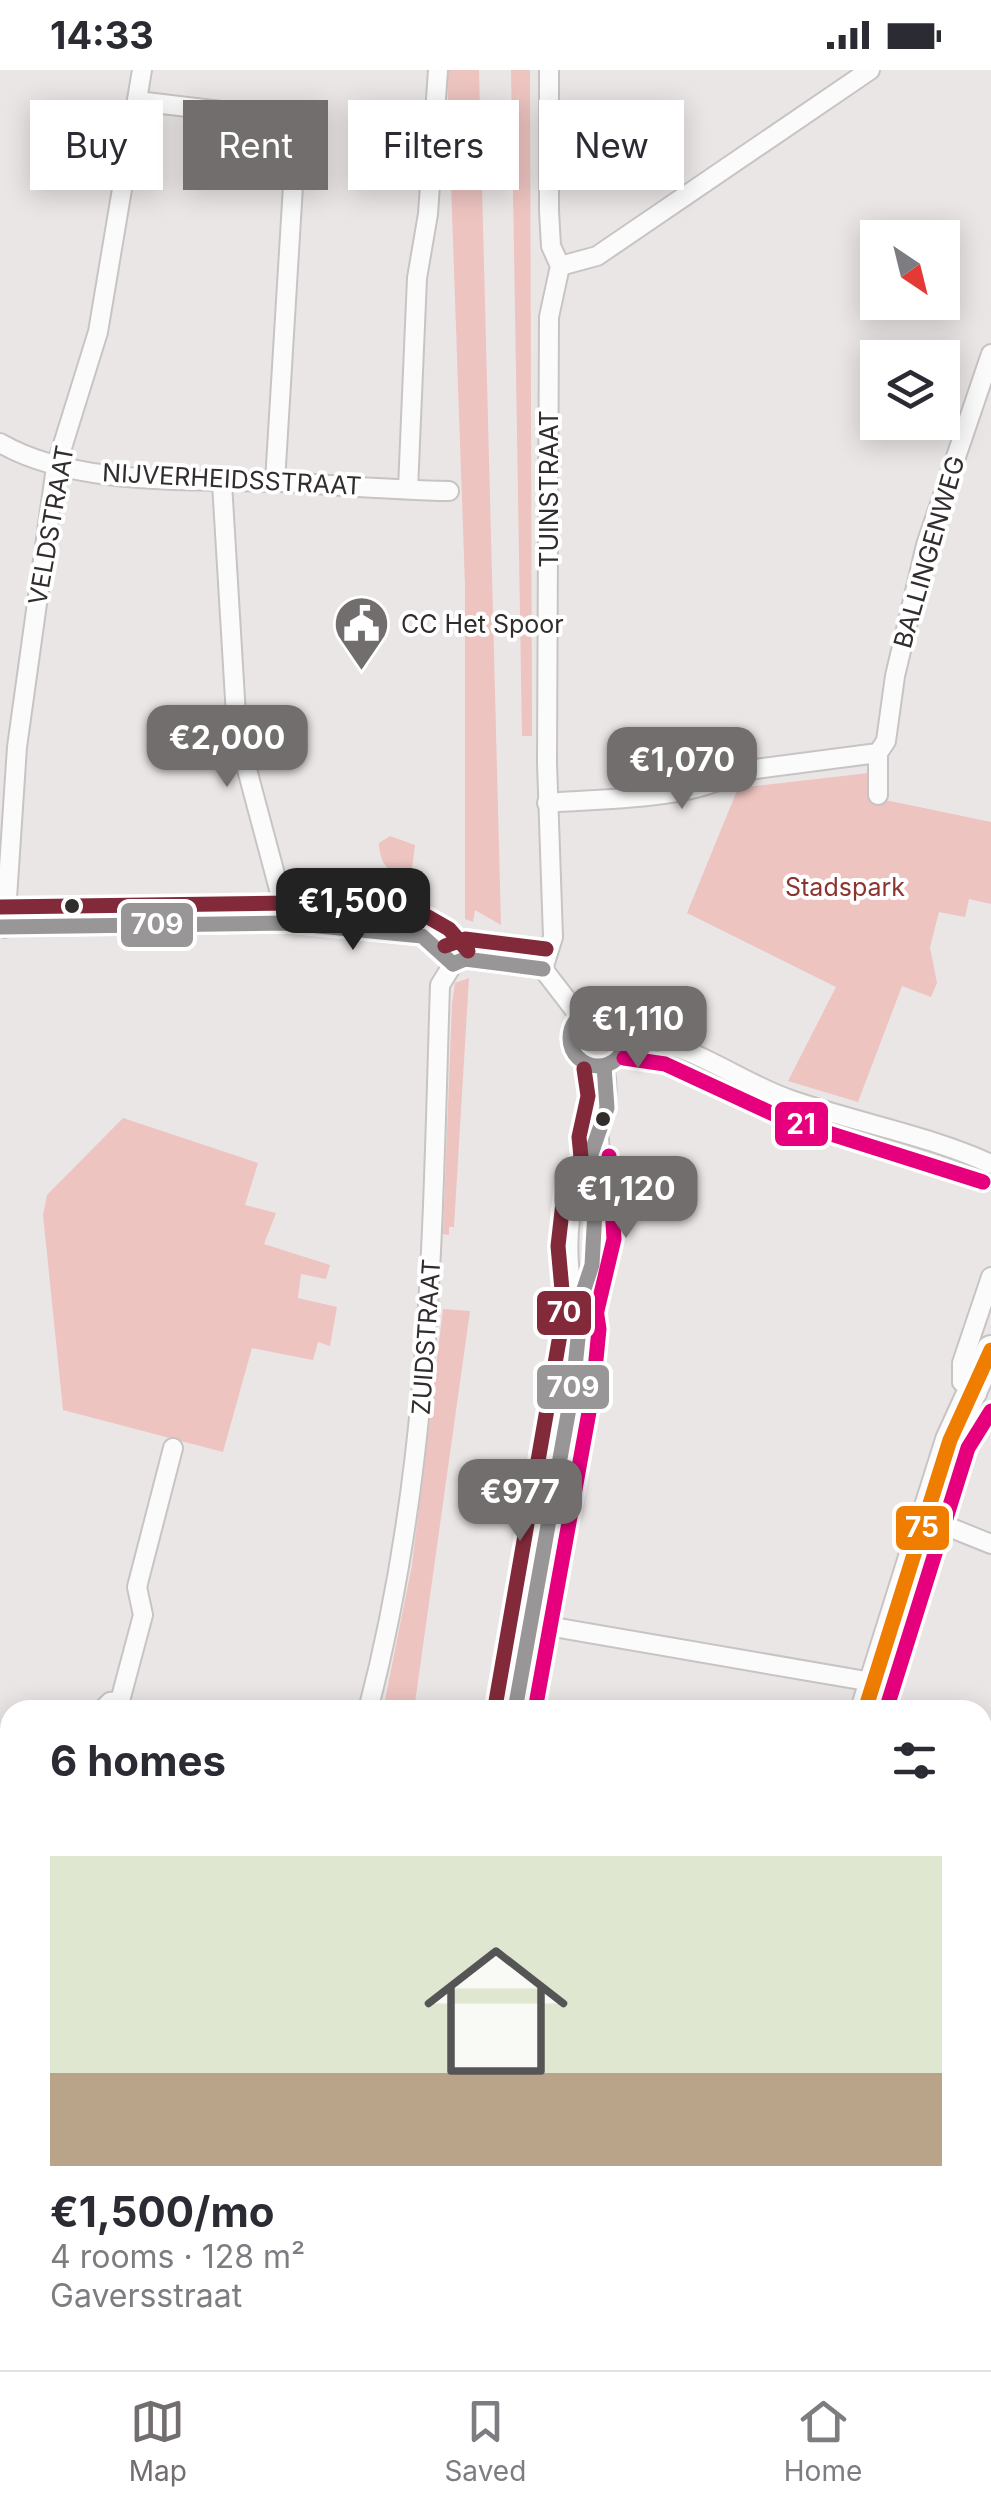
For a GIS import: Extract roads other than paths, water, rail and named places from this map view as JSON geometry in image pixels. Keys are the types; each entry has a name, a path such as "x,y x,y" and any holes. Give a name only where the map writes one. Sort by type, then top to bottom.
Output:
{"main road":[{"path":"869,1696 950,1440 980,1386 991,1350"}],"street":[{"name":"VELDSTRAAT","path":"136,100 142,70"},
{"path":"408,489 417,278 428,214 438,70"},
{"name":"TUINSTRAAT","path":"543,969 553,937 548,803 549,317 560,266 551,246 549,211 549,70"},
{"path":"560,266 597,256 870,70"},
{"path":"163,104 297,120 275,482"},
{"name":"VELDSTRAAT","path":"3,927 17,747 56,467 98,332 121,190"},
{"name":"BALLINGENWEG","path":"878,795 878,753 886,741 894,676 926,544 991,354"},
{"name":"NIJVERHEIDSSTRAAT","path":"0,444 29,460 56,467 222,483 449,491"},
{"path":"222,483 237,732 288,922"},
{"path":"548,803 634,796 720,782 740,771 878,753"},
{"path":"3,927 288,922 422,936 436,944 453,964 466,958 543,969 580,1017"},
{"name":"ZUIDSTRAAT","path":"370,1700 394,1600 426,1382 440,984 453,964"},
{"path":"592,1011 609,1012 622,1022 626,1038 622,1054 604,1066 587,1064 572,1049 570,1033 580,1017 592,1011"},
{"path":"626,1038 667,1040 791,1100 956,1148 991,1164"},
{"path":"579,1328 568,1269 572,1210 578,1182 599,1139 608,1097 604,1066"},
{"path":"517,1700 574,1386 579,1328 596,1278 605,1219 599,1139"},
{"path":"980,1386 962,1382 962,1363 991,1277"},
{"path":"125,1700 143,1615 136,1586 173,1448"},
{"path":"924,1517 991,1544"},
{"path":"530,1623 869,1696"}],"place":[{"name":"CC Het Spoor","path":"362,673"}],"park label":[{"name":"Stadspark","path":"845,887"}]}
